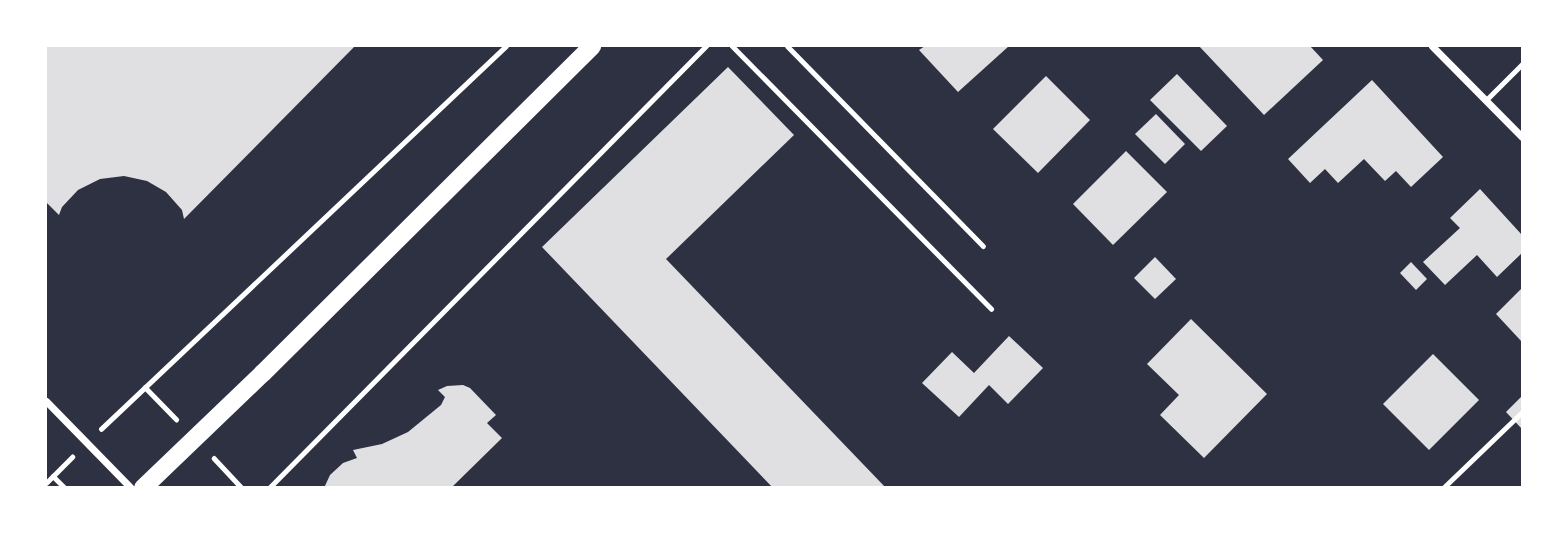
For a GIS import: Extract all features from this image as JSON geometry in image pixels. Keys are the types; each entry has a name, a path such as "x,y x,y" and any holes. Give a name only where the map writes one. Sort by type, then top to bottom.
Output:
{"main road":[{"path":"143,488 273,363 592,46"}],"street":[{"path":"1432,46 1522,137"},
{"path":"46,401 131,488"}],"lane":[{"path":"732,46 991,309"},
{"path":"787,46 983,246"},
{"path":"1486,100 1522,64"},
{"path":"1443,488 1522,412"}],"path":[{"path":"46,483 506,46"},
{"path":"269,488 706,46"},
{"path":"53,476 65,488"}],"building":[{"path":"46,46 355,46 184,219 182,210 166,192 147,181 124,176 100,179 78,190 62,207 59,215 46,202"},
{"path":"925,46 1009,46 958,92 919,50"},
{"path":"1199,46 1310,46 1323,60 1264,115"},
{"path":"728,67 794,135 666,259 886,488 773,488 542,247"},
{"path":"1177,74 1227,126 1201,151 1150,100"},
{"path":"1046,76 1090,120 1038,173 993,129"},
{"path":"1372,80 1443,157 1411,187 1396,171 1385,181 1364,159 1338,183 1325,169 1310,183 1288,159"},
{"path":"1156,114 1185,144 1165,164 1135,134"},
{"path":"1126,151 1167,192 1113,245 1073,204"},
{"path":"1480,189 1522,235 1522,253 1497,277 1477,255 1445,285 1423,262 1460,228 1450,218"},
{"path":"1155,257 1176,279 1155,299 1134,278"},
{"path":"1411,262 1427,279 1416,290 1400,273"},
{"path":"1522,288 1522,342 1496,314"},
{"path":"1191,319 1267,394 1204,458 1160,415 1179,395 1147,364"},
{"path":"1009,336 1043,368 1008,404 989,385 959,417 922,383 952,352 974,373"},
{"path":"1433,354 1479,400 1429,450 1383,404"},
{"path":"463,385 470,388 496,415 487,423 502,438 451,488 324,488 330,475 343,463 357,458 353,450 382,444 408,432 441,405 445,397 438,390 447,386"},
{"path":"1522,396 1522,429 1506,412"}]}
